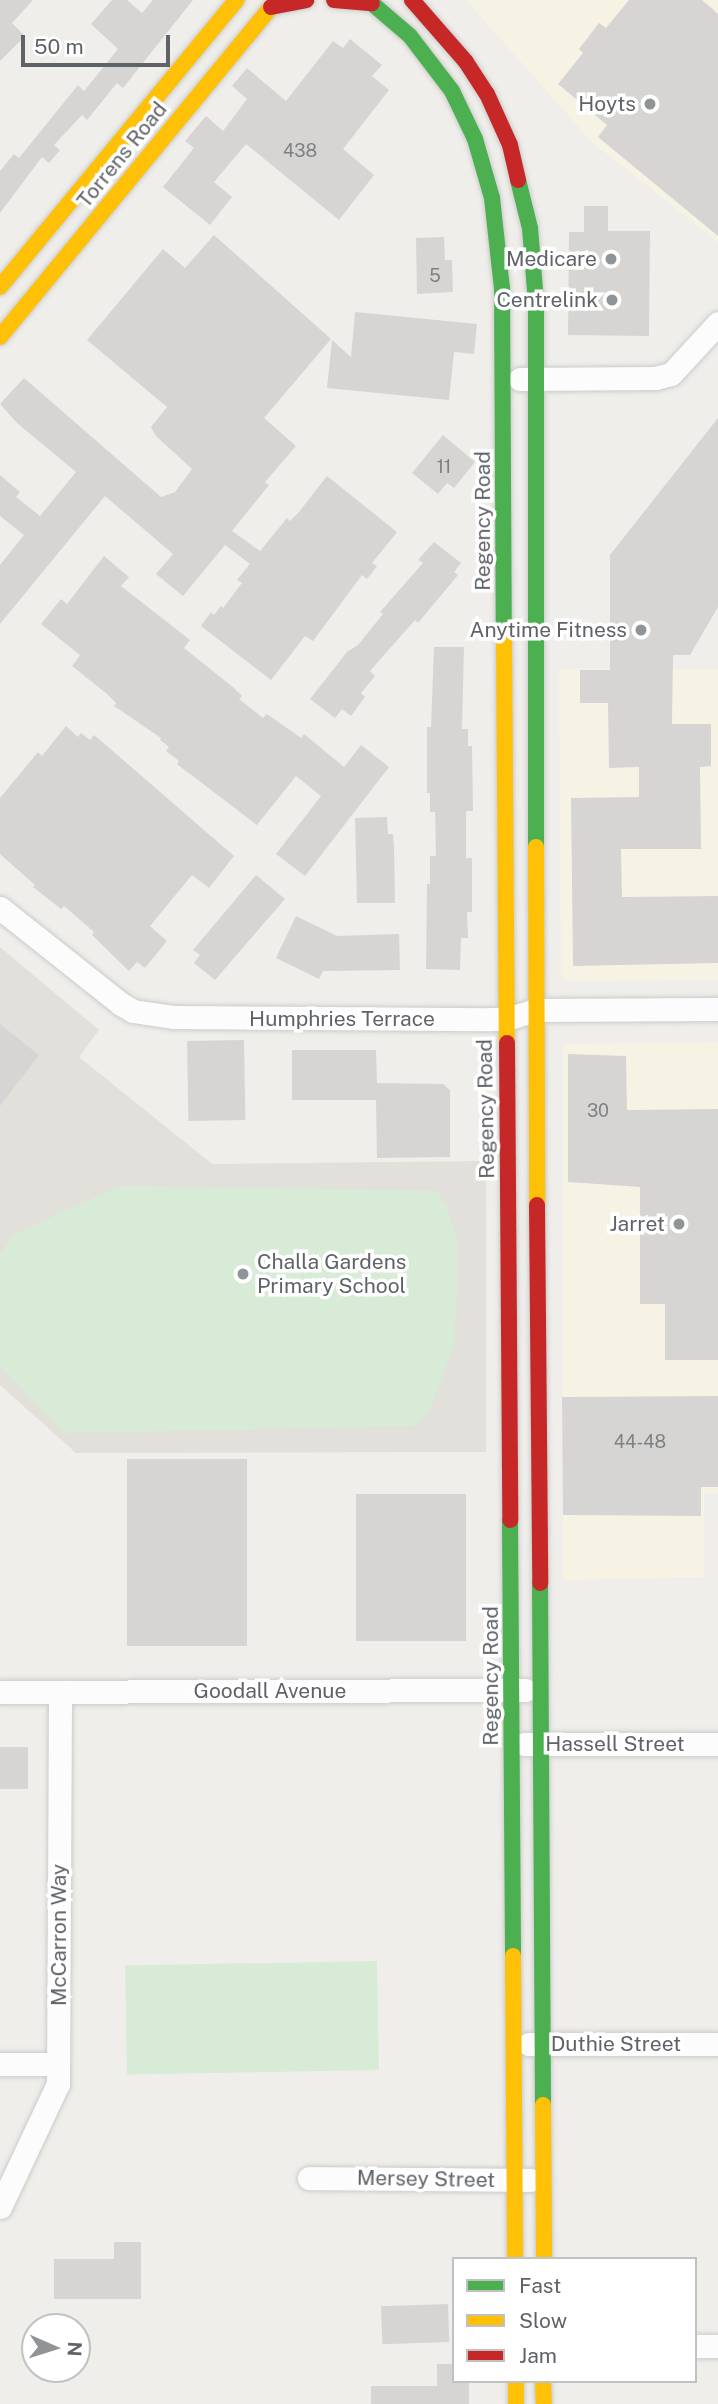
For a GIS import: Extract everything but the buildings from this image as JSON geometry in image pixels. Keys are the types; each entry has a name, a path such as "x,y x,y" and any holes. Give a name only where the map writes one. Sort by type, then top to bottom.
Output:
{"main road":[{"name":"Torrens Road","path":"0,287 237,0"},
{"path":"274,4 306,0"},
{"path":"334,0 370,1"},
{"path":"412,0 466,62 487,94 510,145 530,228 536,302 536,1010 544,2257"},
{"name":"Regency Road","path":"370,1 410,36 452,91 474,138 492,198 498,239 503,379 515,2257"},
{"name":"Torrens Road","path":"0,337 274,4"},
{"path":"516,2383 516,2404"},
{"path":"544,2383 544,2404"}],"street":[{"path":"503,379 655,378 671,374 718,323"},
{"name":"Humphries Terrace","path":"0,908 100,989 133,1011 173,1017 506,1019 536,1010 718,1009"},
{"name":"Goodall Avenue","path":"0,1692 540,1690"},
{"name":"McCarron Way","path":"0,2207 20,2171 58,2084 60,1692"},
{"name":"Hassell Street","path":"513,1744 718,1744"},
{"name":"Duthie Street","path":"515,2045 718,2043"},
{"path":"0,2064 58,2064"},
{"name":"Mersey Street","path":"309,2178 544,2180"},
{"path":"697,2346 718,2346"}],"shaded area":[{"name":"Hoyts","path":"466,0 718,0 718,242 592,142"},
{"path":"559,669 718,669 718,980 568,981 561,976"},
{"name":"Challa Gardens Primary School","path":"0,947 99,1030 79,1057 212,1164 486,1161 486,1452 76,1453 0,1385"},
{"path":"718,1042 718,1494 704,1494 704,1577 563,1580 563,1044"}],"green space":[{"name":"Challa Gardens Primary School","path":"120,1186 437,1191 447,1206 457,1241 453,1348 431,1406 416,1426 65,1433 0,1366 0,1255 13,1235"},
{"path":"377,1961 379,2070 127,2074 125,1965"}],"traffic: fast":[{"path":"368,0 410,36 452,91 475,139 492,198 502,288 504,638"},
{"path":"518,180 530,228 536,302 536,847"},
{"path":"510,1520 513,1956"},
{"path":"540,1583 543,2105"}],"traffic: slow":[{"path":"0,287 237,0"},
{"path":"0,337 277,0"},
{"path":"504,638 507,1043"},
{"path":"536,847 537,1205"},
{"path":"513,1956 515,2257"},
{"path":"543,2105 544,2257"},
{"path":"516,2383 516,2404"},
{"path":"543,2383 544,2404"}],"traffic: jam":[{"path":"271,7 306,0"},
{"path":"334,0 372,3"},
{"path":"412,0 466,62 487,94 510,145 518,180"},
{"path":"507,1043 510,1520"},
{"path":"537,1205 540,1583"}],"place":[{"name":"Hoyts","path":"650,104"},
{"name":"Medicare","path":"611,259"},
{"name":"Centrelink","path":"612,300"},
{"name":"Anytime Fitness","path":"641,630"},
{"name":"Jarret","path":"679,1224"},
{"name":"Challa Gardens Primary School","path":"243,1274"}]}
